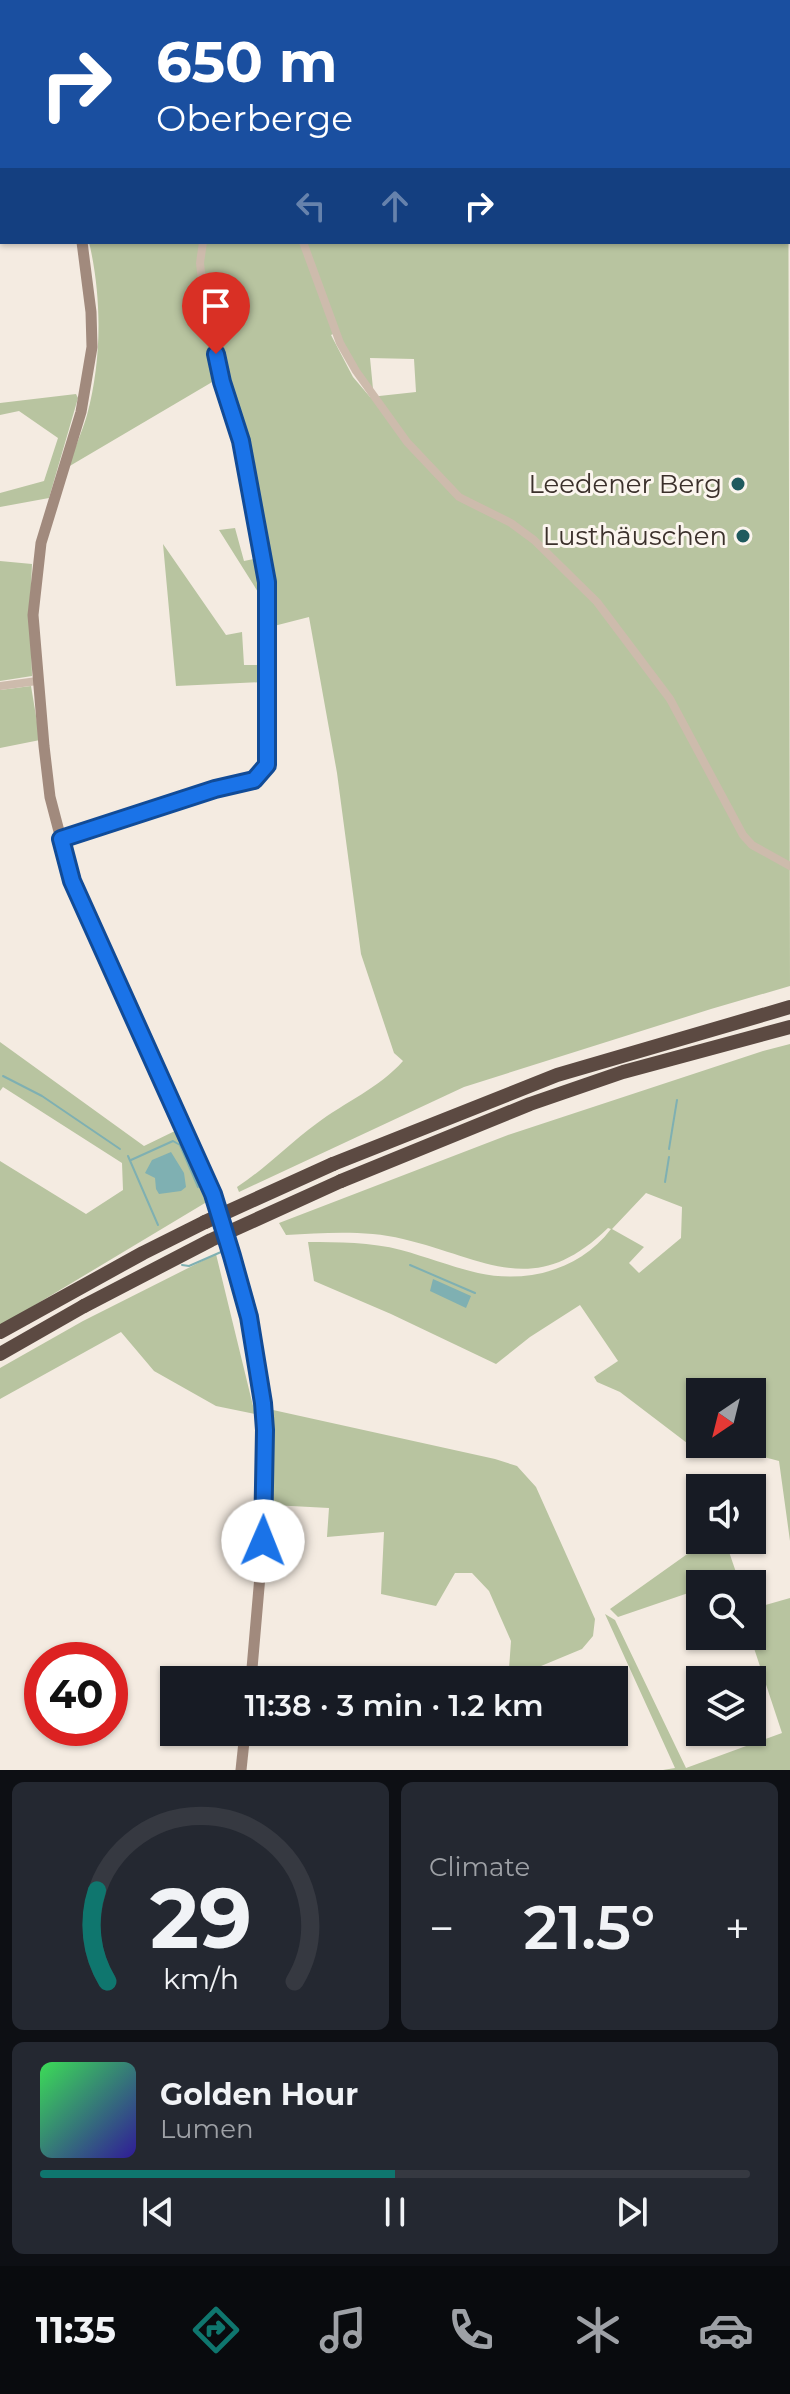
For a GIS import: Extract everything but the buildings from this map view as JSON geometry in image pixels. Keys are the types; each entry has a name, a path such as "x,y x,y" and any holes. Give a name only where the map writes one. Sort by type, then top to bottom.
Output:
{"highway":[{"path":"0,1332 205,1222 333,1164 557,1075 790,1007"},
{"path":"0,1354 211,1240 341,1181 530,1104 623,1072 790,1027"}],"street":[{"path":"82,244 92,347 81,412 55,493 38,561 33,615 50,797 72,881 213,1194 249,1317 265,1430 263,1541 252,1666"},
{"path":"61,839 215,789 254,780 267,765 267,582 241,441 222,382 203,289 200,263 203,244"},
{"path":"304,244 340,343 356,371 421,459 459,497 522,531 597,602 670,699 743,835 752,845 790,866"},
{"path":"0,686 37,681"},
{"path":"241,1770 244,1746"}],"green space":[{"path":"89,244 788,244 790,986 464,1087 239,1192 237,1187 327,1116 394,1071 403,1061 394,1053 361,954 337,773 309,617 270,627 269,573 220,354 219,378 68,467 87,415 98,351 98,306","holes":["337,332 360,373 373,389 370,358 414,359 416,392 370,397 353,377 331,335"]},
{"path":"76,394 78,398 49,498 0,507 0,493 44,481 58,438 19,411 0,415 0,403"},
{"path":"235,528 244,561 259,558 263,600 219,530"},
{"path":"163,544 226,635 242,632 244,665 263,665 263,682 176,686"},
{"path":"0,561 32,564 32,676 0,681"},
{"path":"31,686 40,740 0,748 0,690"},
{"path":"0,1042 144,1146 179,1129 210,1200 0,1326 0,1161 86,1214 123,1190 122,1163 3,1087 0,1091"},
{"path":"790,1044 790,1541 779,1461 766,1458 766,1378 686,1378 686,1442 620,1392 597,1382 594,1377 618,1361 580,1305 530,1337 496,1364 314,1281 308,1242 378,1245 478,1273 515,1277 568,1264 584,1255 611,1229 608,1228 581,1250 557,1263 533,1268 509,1268 389,1236 345,1233 286,1235 279,1223 508,1135","holes":["646,1193 682,1207 681,1238 639,1273 629,1263 644,1247 612,1229"]},
{"path":"216,1254 255,1414 216,1406 154,1371 121,1332 0,1399 0,1368 83,1321"},
{"path":"273,1410 517,1466 536,1487 595,1619 593,1636 582,1649 541,1666 509,1666 511,1641 489,1591 472,1573 455,1573 436,1606 381,1594 384,1532 327,1537 329,1508 272,1505 268,1414"},
{"path":"687,1554 730,1554 735,1570 686,1570 686,1594 618,1617 610,1609"},
{"path":"790,1598 790,1770 663,1770 675,1768 605,1614 615,1620 686,1768 746,1746 766,1746 766,1739 782,1733 766,1684 766,1666 760,1666 755,1650 766,1650 766,1605"}],"water":[{"path":"171,1152 184,1173 186,1187 181,1191 159,1194 155,1178 145,1173 152,1160"},
{"path":"433,1279 471,1296 466,1308 430,1291"}],"waterway":[{"path":"3,1076 42,1096 120,1149"},
{"path":"669,1149 677,1100"},
{"path":"131,1160 173,1141 180,1145 198,1187"},
{"path":"128,1156 158,1225"},
{"path":"665,1182 669,1157"},
{"path":"182,1265 189,1266 221,1252"},
{"path":"410,1265 475,1293"}],"place":[{"name":"Leedener Berg","path":"738,484"},
{"name":"Lusthäuschen","path":"743,536"}],"route":[{"path":"216,354 241,441 267,582 267,765 254,780 215,789 61,839 72,881 213,1194 232,1256 249,1317 263,1403 263,1541"}]}
